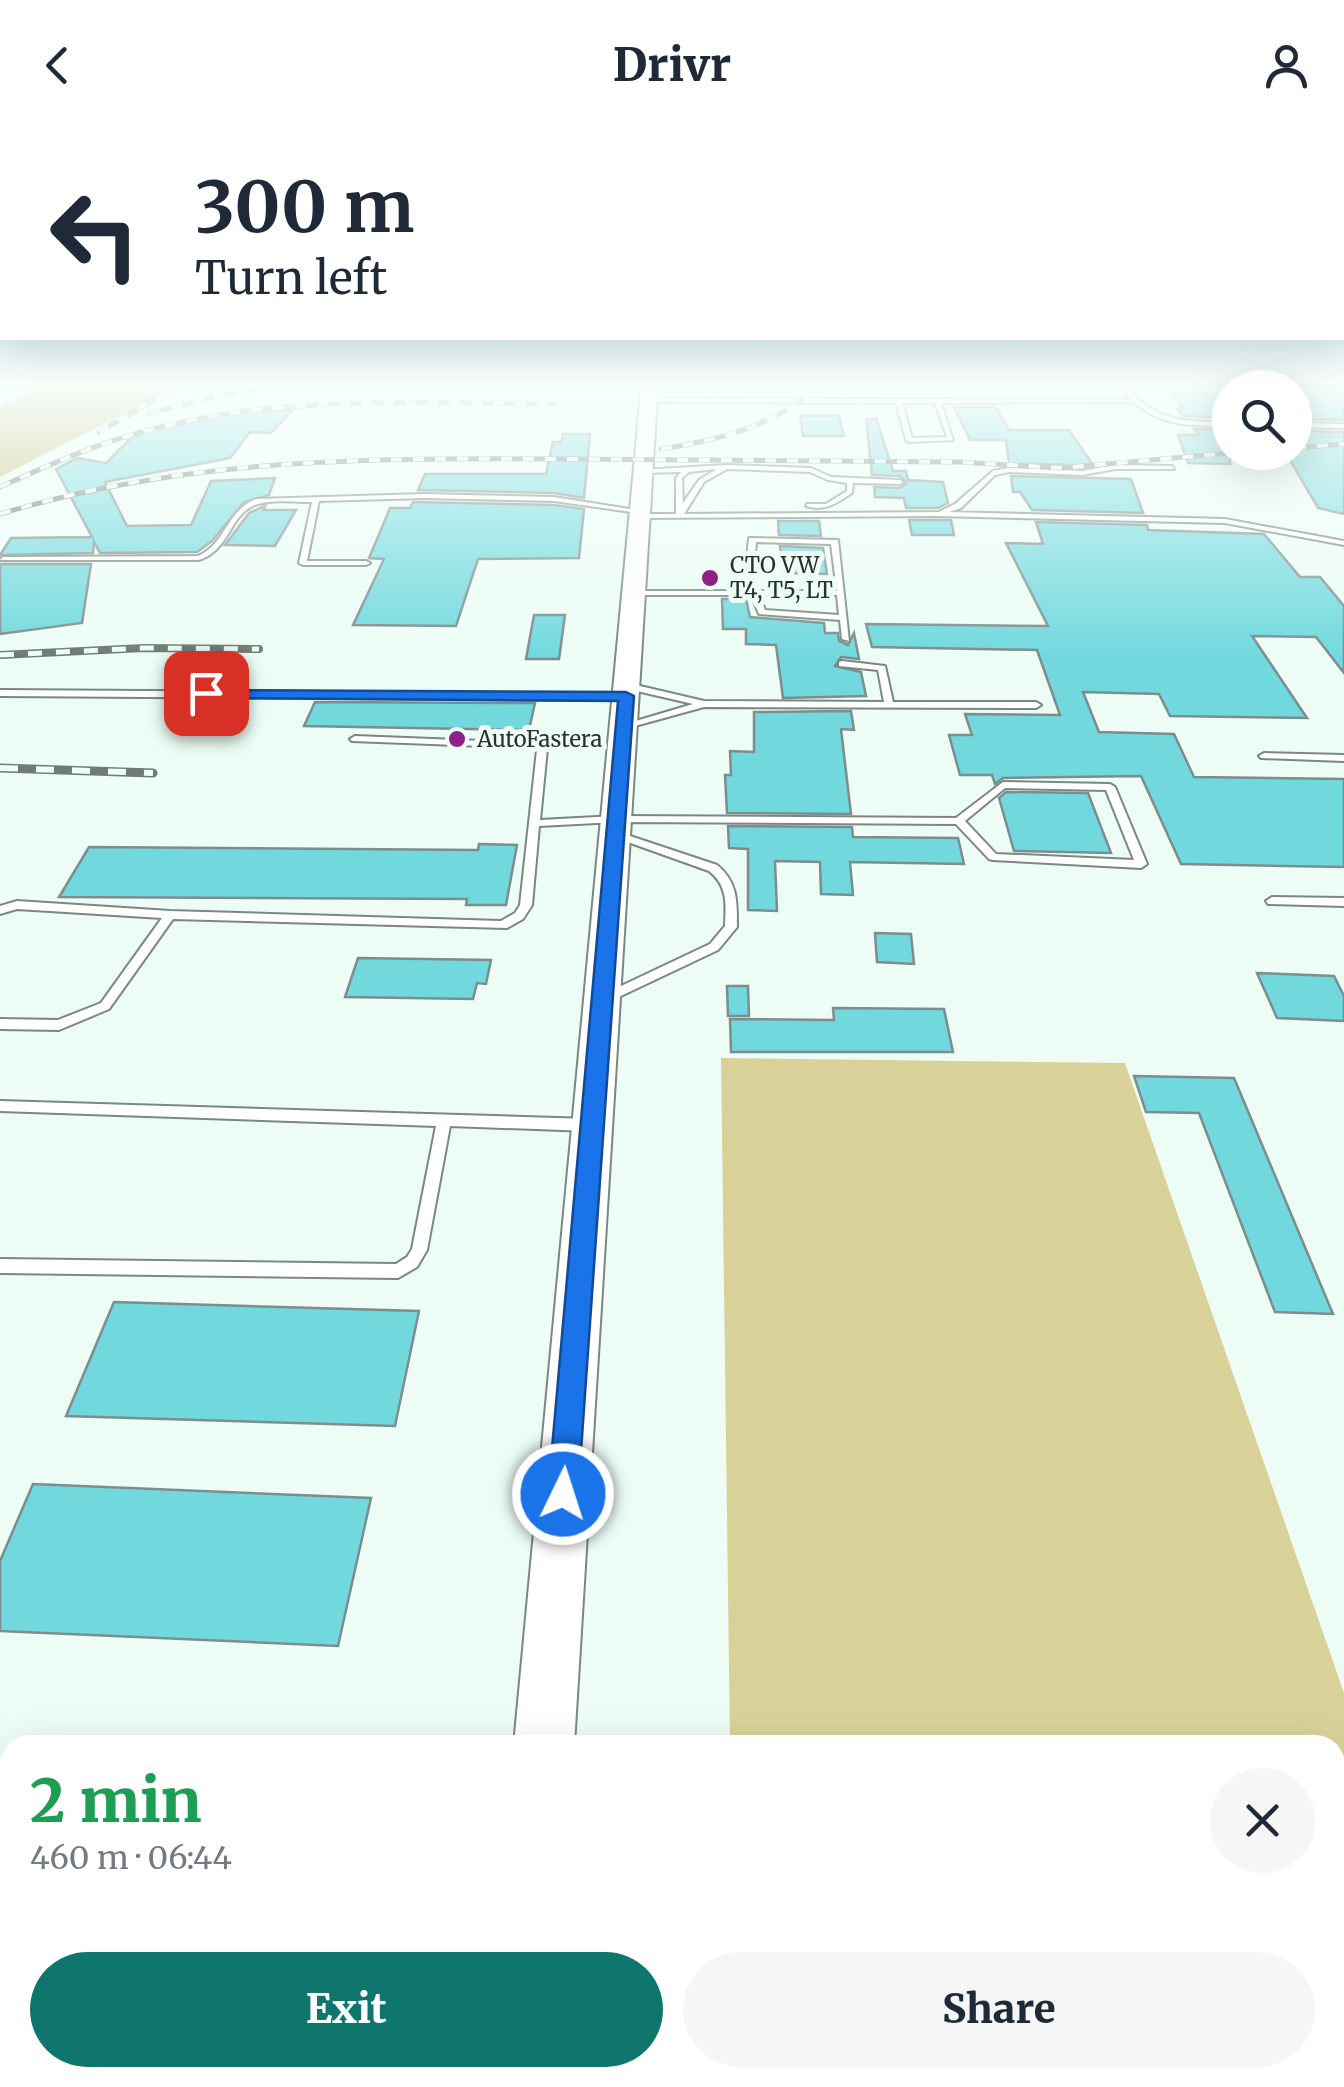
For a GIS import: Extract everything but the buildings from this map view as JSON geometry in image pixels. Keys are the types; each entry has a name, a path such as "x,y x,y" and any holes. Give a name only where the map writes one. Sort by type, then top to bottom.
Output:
{"main road":[{"path":"545,1735 642,473"}],"lane":[{"path":"682,510 678,498 679,478 683,473"},
{"path":"682,510 701,482 715,473"},
{"path":"818,473 830,479 900,482"},
{"path":"938,514 958,506 993,473"},
{"path":"3,559 199,558 212,552 239,508 248,503 424,496 554,499 638,513 827,506 850,492 850,480"},
{"path":"316,500 303,563 366,562"},
{"path":"682,510 1225,521 1344,543"},
{"path":"844,618 762,612 749,581 752,540 835,542 844,618 846,638"},
{"path":"631,593 841,592"},
{"path":"842,664 882,668 890,704"},
{"path":"0,693 1036,705"},
{"path":"626,703 704,704"},
{"path":"0,910 16,906 503,925 520,916 526,905 542,750 534,745 356,739"},
{"path":"1264,756 1344,758"},
{"path":"536,824 615,827 959,821 1003,785 1110,786 1142,864 994,858 959,821"},
{"path":"601,1000 714,947 728,936 731,927 730,883 724,876 615,827"},
{"path":"1272,901 1344,902"},
{"path":"0,1024 59,1025 105,1006 170,915"},
{"path":"0,1106 590,1125"},
{"path":"0,1266 398,1270 412,1262 419,1250 444,1120"}],"shaded area":[{"path":"721,1058 1125,1063 1344,1693 1344,1735 730,1735"}],"railway":[{"path":"0,487 32,473"},
{"path":"0,514 70,495 194,473"},
{"path":"0,655 144,648 259,649"},
{"path":"0,768 153,773"}],"place":[{"name":"СТО VW T4, T5, LT","path":"710,578"},
{"name":"AutoFastera","path":"457,739"}],"route":[{"path":"206,693 626,696 563,1494"}]}
